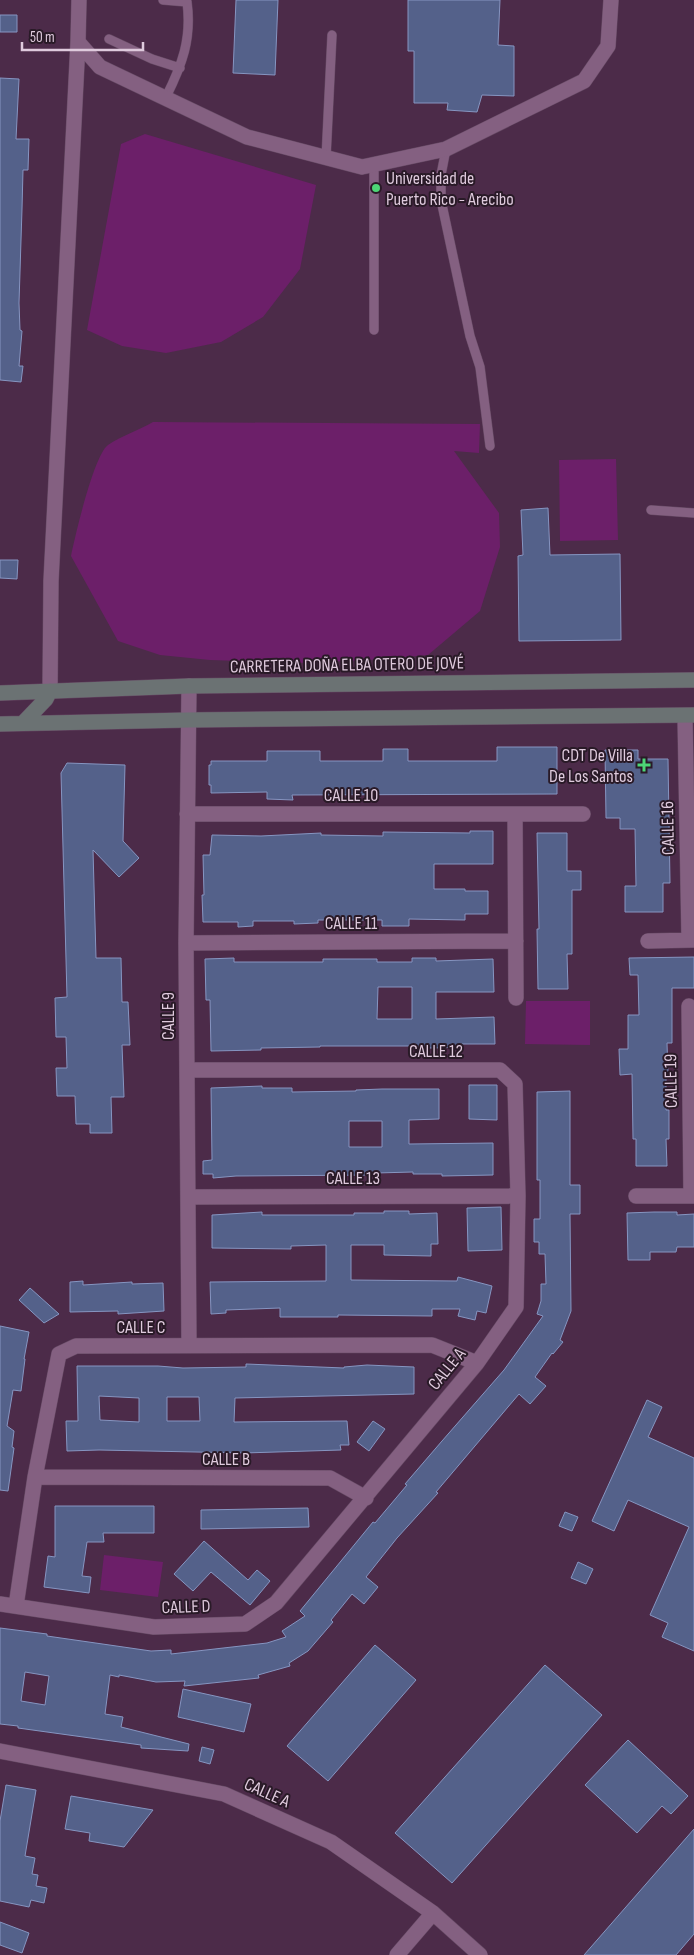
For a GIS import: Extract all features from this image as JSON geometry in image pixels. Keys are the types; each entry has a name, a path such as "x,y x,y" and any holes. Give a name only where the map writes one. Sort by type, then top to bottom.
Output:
{"street":[{"path":"23,723 46,699 50,691 51,581 79,0"},
{"path":"78,42 100,67 248,137 362,167 446,149 584,81 608,46 611,0"},
{"name":"CARRETERA DOÑA ELBA OTERO DE JOVÉ","path":"0,693 189,686 694,680"},
{"name":"CALLE 9","path":"189,686 186,943 189,1345"},
{"path":"0,724 188,720 689,716"},
{"name":"CALLE 16","path":"689,716 692,940"},
{"name":"CALLE 10","path":"187,814 583,814"},
{"path":"515,814 516,998"},
{"path":"648,941 692,940"},
{"name":"CALLE 11","path":"186,943 516,941"},
{"name":"CALLE 19","path":"689,1006 692,1069 690,1156 693,1196"},
{"name":"CALLE 12","path":"187,1070 500,1070 515,1084 518,1196 517,1248"},
{"name":"CALLE 13","path":"188,1197 518,1196"},
{"path":"636,1196 693,1196"},
{"name":"CALLE A","path":"366,1498 477,1363 516,1307 517,1248"},
{"name":"CALLE C","path":"16,1606 35,1477 58,1354 76,1346 432,1345 477,1363"},
{"name":"CALLE B","path":"35,1477 330,1478 366,1498"},
{"name":"CALLE D","path":"0,1604 154,1627 245,1624 276,1603 366,1498"},
{"name":"CALLE A","path":"0,1751 224,1794 331,1842 433,1914 480,1955"},
{"path":"397,1955 433,1914"}],"lane":[{"path":"163,0 187,2 188,13 185,52 180,68 166,97"},
{"path":"326,158 332,35"},
{"path":"109,40 152,59 180,68"},
{"path":"446,149 441,175 441,200 470,336 480,367 490,446"},
{"path":"374,164 374,330"},
{"path":"651,510 694,512"}],"shaded area":[{"path":"145,134 316,185 300,269 263,317 221,342 166,353 122,346 87,330 121,144"},
{"path":"153,422 480,424 479,453 454,451 499,513 500,547 480,611 428,655 369,660 298,663 210,660 160,655 118,641 71,556 91,479 103,452 113,442"},
{"path":"616,459 618,540 560,541 559,460"},
{"path":"526,1001 590,1001 590,1045 525,1044"},
{"path":"104,1555 163,1562 158,1597 100,1590"}],"building":[{"path":"236,0 278,0 275,75 233,73"},
{"path":"408,0 500,0 498,45 514,46 514,96 482,95 477,112 447,110 448,103 414,103 414,51 408,51"},
{"path":"0,15 17,15 17,32 0,32"},
{"path":"0,78 19,79 16,139 29,139 28,170 23,170 19,303 20,330 22,331 19,366 23,366 21,382 0,380"},
{"path":"548,508 550,555 620,554 621,640 519,641 518,556 523,555 521,510"},
{"path":"0,560 18,560 17,579 0,578"},
{"path":"497,747 557,747 557,794 292,795 293,800 267,799 267,792 211,793 211,785 209,785 209,765 211,765 211,761 267,761 267,751 320,751 320,761 383,761 383,749 408,749 408,761 497,761"},
{"path":"605,750 638,750 638,759 668,759 670,883 663,883 663,912 625,912 625,886 636,886 635,829 620,829 620,818 606,818"},
{"path":"67,763 125,765 123,841 139,858 119,877 93,850 96,958 121,958 122,1002 128,1002 130,1045 122,1045 124,1097 111,1097 112,1133 90,1133 90,1124 76,1124 75,1096 57,1096 56,1068 67,1068 66,1037 56,1037 55,998 67,997 61,773"},
{"path":"470,831 493,831 493,864 434,864 434,889 488,891 488,914 465,914 465,920 409,919 409,926 382,926 382,920 318,920 318,923 294,924 294,921 253,921 253,926 238,927 238,922 203,922 203,855 210,855 212,835 261,836 321,833 321,835 383,836 383,832 470,833"},
{"path":"537,833 567,833 567,871 581,871 581,890 572,890 572,954 567,954 568,989 538,989"},
{"path":"694,957 694,988 672,988 672,1043 667,1043 668,1074 666,1074 666,1110 669,1110 669,1139 666,1139 667,1166 636,1166 636,1139 633,1139 632,1074 620,1075 619,1049 628,1049 628,1015 639,1015 638,975 630,975 629,958"},
{"path":"234,958 234,962 323,962 323,959 377,959 377,962 412,962 412,958 436,958 436,961 493,959 494,992 436,992 436,1019 494,1017 495,1044 462,1044 462,1047 435,1048 412,1048 412,1046 320,1046 211,1051 210,1000 206,1000 205,959","holes":["378,987 412,987 412,1019 377,1019"]},
{"path":"469,1085 497,1085 497,1120 469,1119"},
{"path":"262,1086 262,1088 292,1088 292,1092 439,1089 439,1119 409,1120 409,1144 493,1143 493,1175 442,1176 442,1174 413,1174 413,1172 376,1173 376,1175 236,1176 213,1178 213,1174 203,1174 203,1161 212,1160 211,1088","holes":["349,1121 382,1121 382,1147 349,1147"]},
{"path":"570,1091 570,1185 580,1185 580,1214 570,1214 571,1311 560,1340 563,1342 552,1353 535,1377 546,1386 530,1404 519,1394 366,1577 378,1587 364,1604 352,1594 331,1620 333,1622 308,1651 289,1663 290,1666 258,1675 259,1678 184,1686 185,1681 156,1682 110,1675 105,1714 123,1717 121,1727 189,1744 188,1751 141,1748 141,1745 0,1724 0,1628 151,1651 171,1650 171,1654 267,1643 286,1637 282,1631 305,1616 300,1611 373,1522 375,1523 407,1485 405,1484 504,1370 543,1316 537,1314 541,1301 541,1284 546,1284 545,1254 539,1254 539,1242 534,1242 534,1219 540,1219 540,1180 537,1180 537,1092","holes":["25,1672 49,1676 45,1705 21,1701"]},
{"path":"501,1207 502,1250 468,1251 467,1208"},
{"path":"384,1211 409,1211 409,1214 437,1213 438,1244 431,1244 431,1256 384,1255 384,1245 351,1245 351,1280 457,1281 458,1277 492,1286 486,1313 477,1311 475,1320 458,1316 460,1309 432,1309 432,1316 338,1315 338,1317 280,1317 280,1308 226,1310 226,1313 211,1314 210,1282 326,1281 326,1245 291,1246 291,1249 212,1248 212,1215 262,1212 262,1215 354,1215 354,1213 384,1213"},
{"path":"677,1212 677,1215 694,1214 694,1247 677,1247 676,1252 650,1252 650,1260 628,1260 627,1213"},
{"path":"83,1281 83,1285 132,1282 132,1284 163,1283 164,1311 118,1314 118,1311 70,1312 70,1282"},
{"path":"30,1288 59,1314 44,1323 19,1300"},
{"path":"0,1326 29,1332 21,1391 13,1390 7,1426 14,1431 12,1447 14,1448 8,1491 0,1490"},
{"path":"246,1364 344,1368 367,1365 414,1367 414,1394 235,1398 234,1422 347,1421 349,1445 340,1445 341,1450 244,1453 67,1451 66,1421 78,1421 77,1366 246,1367","holes":["99,1396 139,1398 139,1422 100,1420","167,1397 199,1397 200,1421 167,1421"]},
{"path":"647,1400 662,1407 648,1437 694,1458 694,1651 662,1637 668,1623 650,1615 689,1527 628,1500 614,1531 592,1521"},
{"path":"373,1421 385,1429 369,1451 357,1442"},
{"path":"55,1506 154,1506 154,1533 103,1533 104,1542 87,1542 82,1576 91,1577 89,1593 44,1587 48,1556 55,1557"},
{"path":"308,1508 309,1527 201,1529 201,1510"},
{"path":"565,1512 578,1517 572,1531 559,1526"},
{"path":"204,1541 248,1580 257,1570 270,1581 250,1605 211,1572 193,1591 174,1574"},
{"path":"578,1562 593,1569 586,1584 571,1578"},
{"path":"375,1645 416,1680 328,1781 287,1746"},
{"path":"545,1665 602,1715 452,1883 395,1833"},
{"path":"183,1689 251,1704 244,1732 178,1717"},
{"path":"628,1740 688,1796 671,1814 662,1806 637,1833 585,1785"},
{"path":"202,1747 214,1750 210,1764 199,1761"},
{"path":"6,1785 36,1790 25,1856 35,1858 32,1874 38,1875 36,1886 47,1888 44,1903 31,1900 29,1907 0,1901 0,1821"},
{"path":"71,1796 153,1810 124,1847 89,1841 90,1833 65,1829"},
{"path":"694,1829 694,1934 676,1955 584,1955"},
{"path":"0,1922 29,1933 22,1953 0,1945"}],"place":[{"name":"Universidad de Puerto Rico - Arecibo","path":"376,188"},
{"name":"CDT De Villa De Los Santos","path":"644,765"}]}
